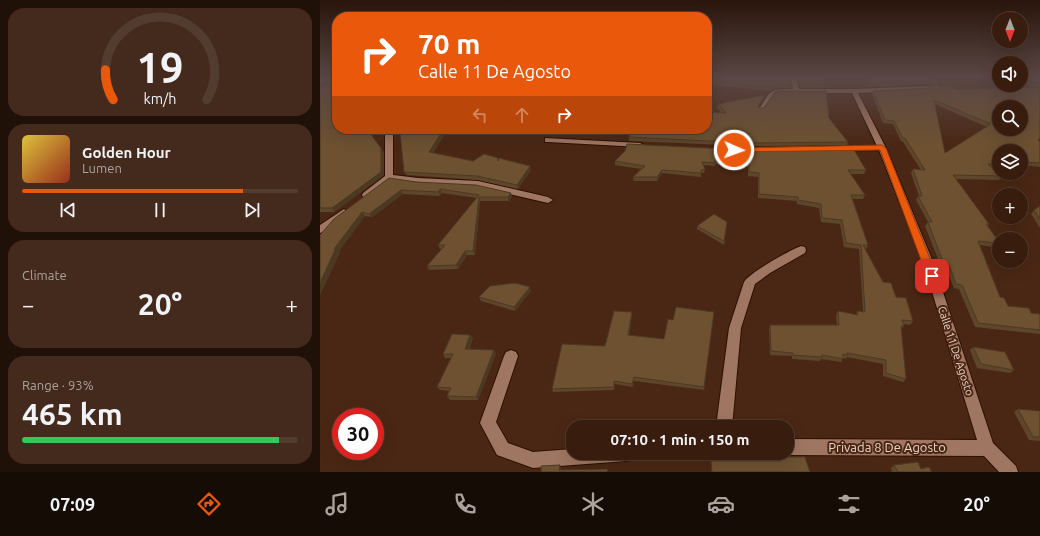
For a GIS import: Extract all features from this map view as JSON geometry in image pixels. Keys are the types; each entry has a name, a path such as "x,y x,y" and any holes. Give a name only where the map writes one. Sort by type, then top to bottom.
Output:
{"street":[{"path":"762,108 768,99"},
{"name":"Calle 11 De Agosto","path":"858,99 882,148 928,262 987,448 1010,472"},
{"path":"389,134 389,177"},
{"path":"548,140 649,145"},
{"path":"797,149 882,148"},
{"path":"320,230 389,177 418,181 478,184 548,200"},
{"path":"725,420 735,328 750,282 766,270 801,250"},
{"path":"511,356 488,423 503,449 533,460 566,458"},
{"name":"Privada 8 De Agosto","path":"794,446 987,448"}],"building":[{"path":"320,99 332,99 332,134 371,134 381,148 381,172 332,208 320,208"},
{"path":"744,99 762,99 758,106 760,108 764,108 770,99 827,99 829,118 848,142 750,143 629,137 630,134 712,134 712,112 726,113 718,104"},
{"path":"876,99 1040,99 1040,138 1038,140 1040,142 1040,163 1028,162 1028,144 992,144 992,164 988,164 992,167 992,176 953,175 989,224 986,224 992,232 992,242 978,241 1000,297 1004,298 1008,306 1029,308 1031,313 1040,314 1040,330 978,323 962,285 956,284 948,263 943,262 928,222 932,222 918,196 922,196 913,169 925,170 905,138 903,138 894,121 885,120","holes":["934,100 991,124 945,153"]},
{"path":"400,134 441,134 429,152 473,161 484,154 498,158 498,161 499,158 530,166 517,185 477,176 404,172"},
{"path":"627,144 750,150 853,148 866,170 848,170 865,195 851,195 868,245 863,245 883,282 891,283 896,297 906,298 913,321 902,320 904,326 901,326 906,379 886,373 886,360 847,353 848,355 843,354 843,359 822,355 822,357 793,355 793,353 771,351 770,325 839,325 838,311 858,315 857,311 865,312 861,245 846,243 842,220 822,218 821,204 798,200 798,197 759,194 759,173 749,172 749,163 715,161 715,163 702,162 705,169 701,170 701,173 662,170 657,177 633,177 645,166 615,161 625,151"},
{"path":"389,178 416,182 476,185 511,193 508,197 479,197 473,251 465,251 456,265 427,266 445,245 438,245 479,195 440,189 438,192 401,190 369,214 362,212 334,249 336,248 320,283 320,235 334,219"},
{"path":"1040,206 1040,219 1034,210"},
{"path":"714,214 727,222 724,241 697,226"},
{"path":"515,283 530,287 514,307 479,297 490,286"},
{"path":"676,307 714,312 704,387 634,377 632,384 614,381 614,387 552,389 562,344 605,346 614,311 632,312 628,335 664,339 668,319 673,320"},
{"path":"452,334 470,335 465,349 494,350 476,397 447,396 451,388 437,387 453,354 443,354"},
{"path":"973,347 1005,352 1014,370 981,364"},
{"path":"1018,409 1040,411 1040,437 1033,437"},
{"path":"794,457 805,457 810,472 712,472 711,461 794,460"},
{"path":"918,462 921,469 929,467 932,472 898,472 894,465"},
{"path":"560,465 559,470 608,469 607,472 541,472 541,466"}],"route":[{"path":"734,150 882,148 928,262 932,276"}]}
